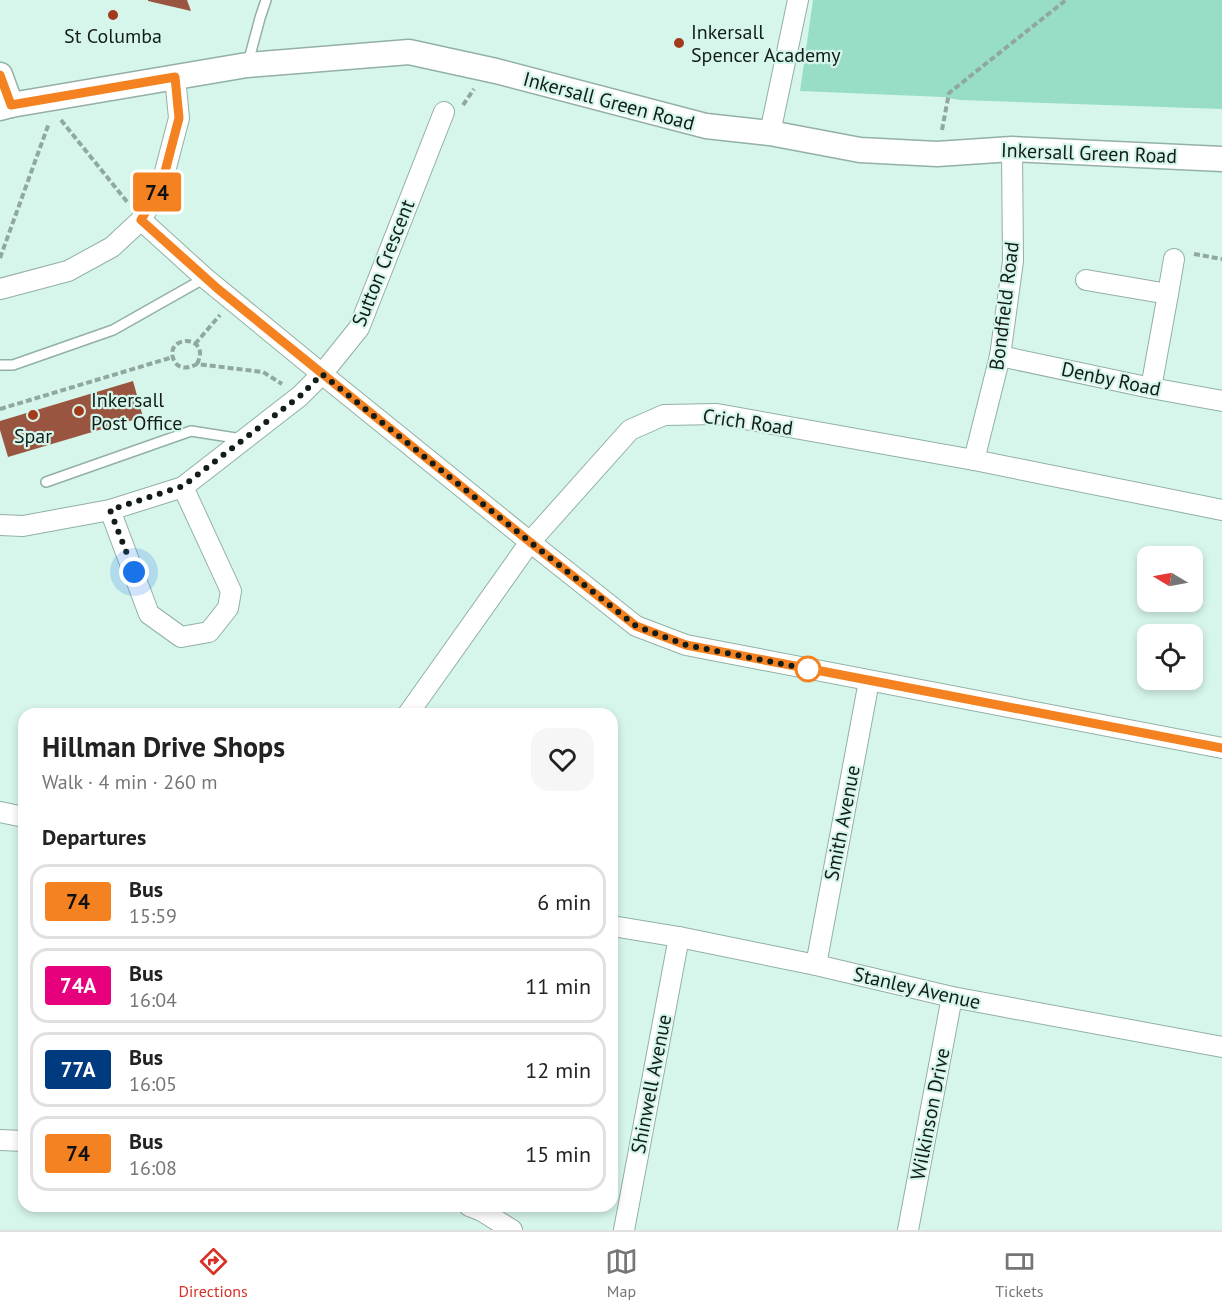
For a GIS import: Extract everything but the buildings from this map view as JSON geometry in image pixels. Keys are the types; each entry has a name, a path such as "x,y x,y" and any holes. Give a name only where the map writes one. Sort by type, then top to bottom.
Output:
{"street":[{"path":"770,133 798,0"},
{"name":"Inkersall Green Road","path":"5,107 56,103 175,77 247,65 409,51 488,69 706,126 770,133 860,150 937,154 1012,148 1222,159"},
{"path":"0,75 5,107"},
{"path":"0,289 68,271 112,247 141,220 162,183 179,118 175,77"},
{"name":"Sutton Crescent","path":"0,525 23,526 110,510 183,486 300,396 322,374 358,328 442,117"},
{"name":"Bondfield Road","path":"974,460 1000,356 1013,261 1012,148"},
{"path":"141,220 232,301 636,626 686,645 1222,748"},
{"path":"1150,388 1174,259"},
{"path":"1086,280 1168,294"},
{"name":"Denby Road","path":"1000,356 1222,401"},
{"name":"Crich Road","path":"412,708 530,542 630,430 664,415 717,414 974,460 1222,510"},
{"path":"110,510 149,614 181,637 210,632 228,608 231,591 183,486"},
{"name":"Smith Avenue","path":"816,965 869,681"},
{"path":"0,812 18,816"},
{"name":"Stanley Avenue","path":"618,927 680,937 816,965 952,997 1222,1047"},
{"name":"Shinwell Avenue","path":"624,1230 680,937"},
{"name":"Wilkinson Drive","path":"908,1230 952,997"},
{"path":"0,1140 18,1141"},
{"path":"484,1212 512,1230"}],"lane":[{"path":"247,65 266,0"},
{"path":"0,365 13,365 113,330 205,278"},
{"path":"46,482 191,431 245,439"}],"path":[{"path":"937,154 950,93 1066,0"},
{"path":"442,117 458,112 488,69"},
{"path":"56,103 141,220"},
{"path":"0,258 56,103"},
{"path":"195,344 232,301"},
{"path":"183,341 195,344 200,350 197,364 190,368 182,368 176,364 173,357 173,350 183,341"},
{"path":"0,409 173,357"},
{"path":"197,364 263,372 300,396"}],"green space":[{"path":"813,0 1222,0 1222,109 960,100 943,97 800,91"}],"bus line":[{"name":"74","path":"0,75 11,105 175,77 179,118 162,183 141,220 218,289 636,626 686,645 1222,748"}],"place":[{"name":"St Columba","path":"113,15"},
{"name":"Inkersall Spencer Academy","path":"679,43"},
{"name":"Inkersall Post Office","path":"79,411"},
{"name":"Spar","path":"33,415"}],"route":[{"path":"134,572 110,510 183,486 300,396 322,374 636,626 686,645 808,669"}]}
